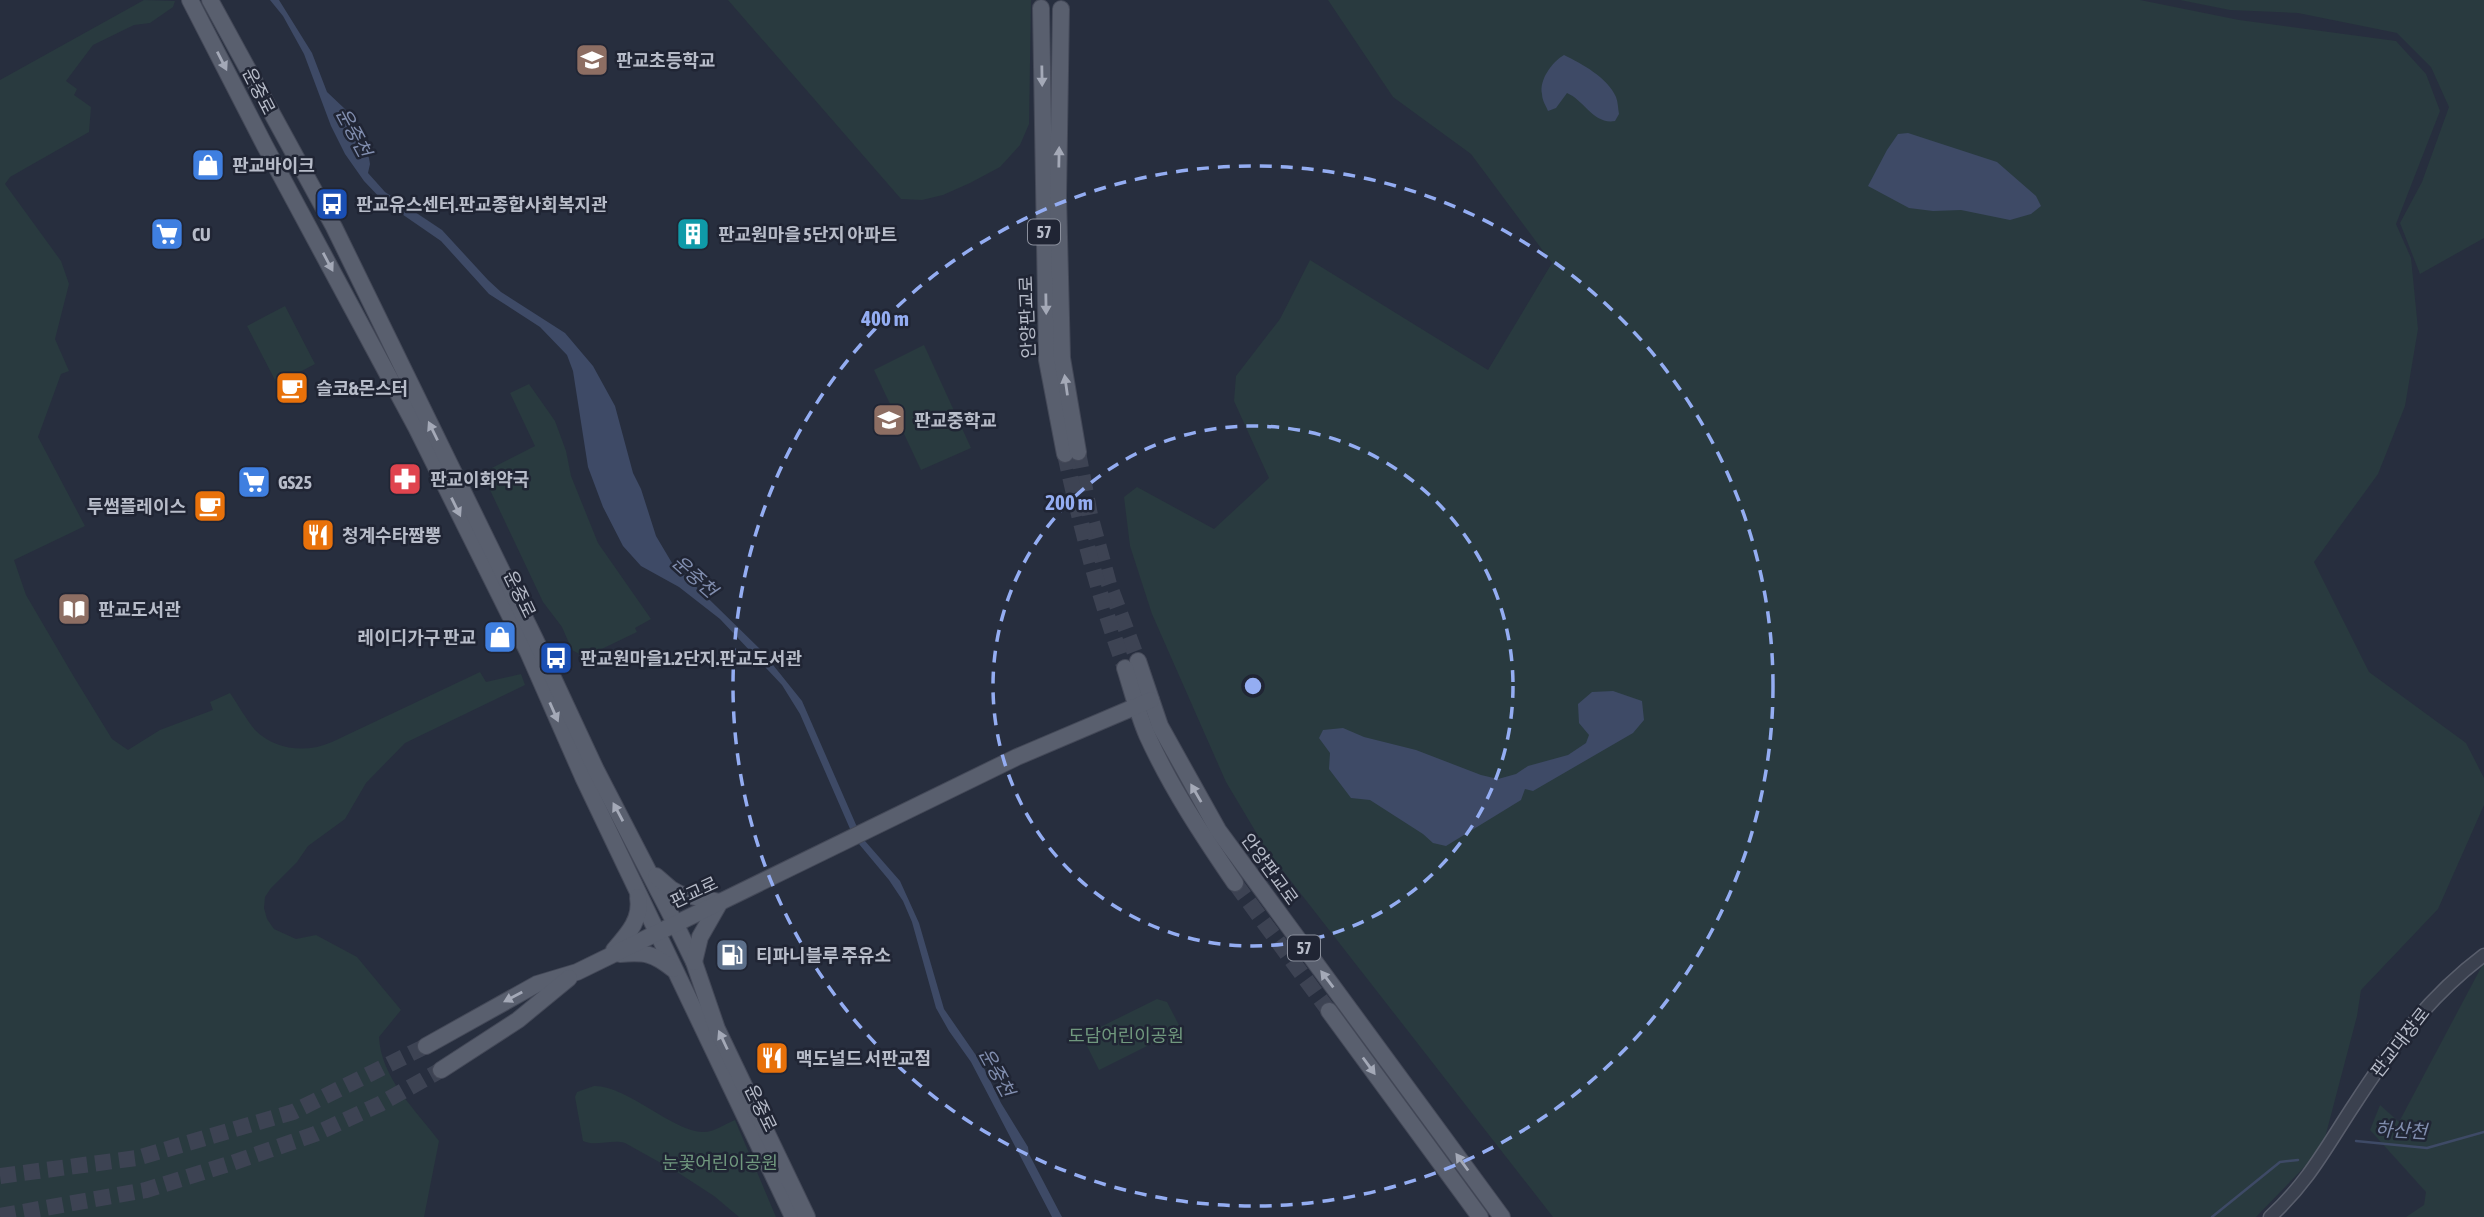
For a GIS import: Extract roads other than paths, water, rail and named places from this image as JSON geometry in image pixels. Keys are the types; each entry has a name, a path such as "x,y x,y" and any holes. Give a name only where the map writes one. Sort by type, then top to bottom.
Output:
{"main road":[{"name":"운중로","path":"190,0 420,434 527,652 583,777 793,1217"},
{"name":"운중로","path":"211,0 334,227 596,770 675,923 694,962 718,1028 807,1217"},
{"name":"안양판교로","path":"1041,8 1047,360 1072,453 1062,358 1058,196 1060,9"},
{"name":"안양판교로","path":"1107,718 1126,699 1130,669 1144,702 1218,830 1502,1217"},
{"path":"1107,718 1144,702"},
{"name":"안양판교로","path":"1144,702 1146,732 1177,793 1235,883"},
{"path":"1107,718 1129,722 1146,732"},
{"name":"판교로","path":"426,1046 537,984 577,972 889,818 1051,741 1107,718"},
{"path":"650,872 680,894 720,902 700,937 694,962"},
{"path":"611,955 637,918 639,900 634,884"},
{"path":"611,955 643,952 657,957 675,971"},
{"name":"판교로","path":"442,1070 518,1020 577,972"},
{"path":"1329,1011 1480,1217"}],"street":[{"name":"판교대장로","path":"2270,1217 2294,1195 2312,1172 2411,1023 2484,955"}],"water":[{"name":"운중천","path":"270,0 279,0 312,53 327,92 345,109 369,158 368,173 385,192 442,230 501,292 565,333 593,366 615,406 633,473 656,536 672,563 761,650 802,701 857,827 865,841 900,881 919,923 944,1009 982,1064 1001,1103 1028,1147 1029,1154 1062,1217 1052,1217 971,1062 936,1008 912,922 903,901 854,838 800,714 782,685 720,619 679,587 641,566 623,546 603,507 588,467 573,371 567,355 540,327 489,294 441,241 383,201 364,181 345,154 331,126 304,54 283,16"},
{"path":"1564,55 1607,83 1617,99 1619,114 1615,121 1595,116 1567,93 1556,108 1548,111 1542,96 1542,83 1551,67"},
{"path":"1908,133 1997,162 2036,196 2041,206 2031,214 2010,220 1961,210 1909,208 1868,186 1898,134"},
{"path":"1613,691 1642,701 1644,720 1633,733 1533,791 1525,789 1521,800 1446,846 1433,843 1370,800 1351,798 1329,769 1330,753 1319,738 1323,730 1343,728 1498,779 1516,774 1528,766 1568,755 1586,743 1589,735 1579,723 1578,704 1592,692"}],"waterway":[{"name":"하산천","path":"2356,1141 2427,1148 2484,1132"},
{"name":"하산천","path":"2212,1217 2280,1162 2298,1160"}],"tunnel":[{"path":"1078,452 1090,515 1109,584 1138,661"},
{"path":"1065,454 1091,562 1125,668"},
{"path":"1235,883 1329,1011"},
{"path":"0,1176 137,1158 293,1112 426,1046"},
{"path":"0,1216 146,1190 232,1163 315,1134 380,1104 441,1070"}],"place":[{"name":"판교초등학교","path":"592,60"},
{"name":"판교바이크","path":"208,165"},
{"name":"판교유스센터.판교종합사회복지관","path":"332,204"},
{"name":"CU","path":"167,234"},
{"name":"판교원마을 5단지 아파트","path":"693,234"},
{"name":"슬코&몬스터","path":"292,388"},
{"name":"판교중학교","path":"889,420"},
{"name":"판교이화약국","path":"405,479"},
{"name":"GS25","path":"254,482"},
{"name":"투썸플레이스","path":"210,506"},
{"name":"청계수타짬뽕","path":"318,535"},
{"name":"판교도서관","path":"74,609"},
{"name":"레이디가구 판교","path":"500,637"},
{"name":"판교원마을1.2단지.판교도서관","path":"556,658"},
{"name":"티파니블루 주유소","path":"732,955"},
{"name":"맥도널드 서판교점","path":"772,1058"}],"park label":[{"name":"도담어린이공원","path":"1126,1035"},
{"name":"눈꽃어린이공원","path":"720,1162"}]}
